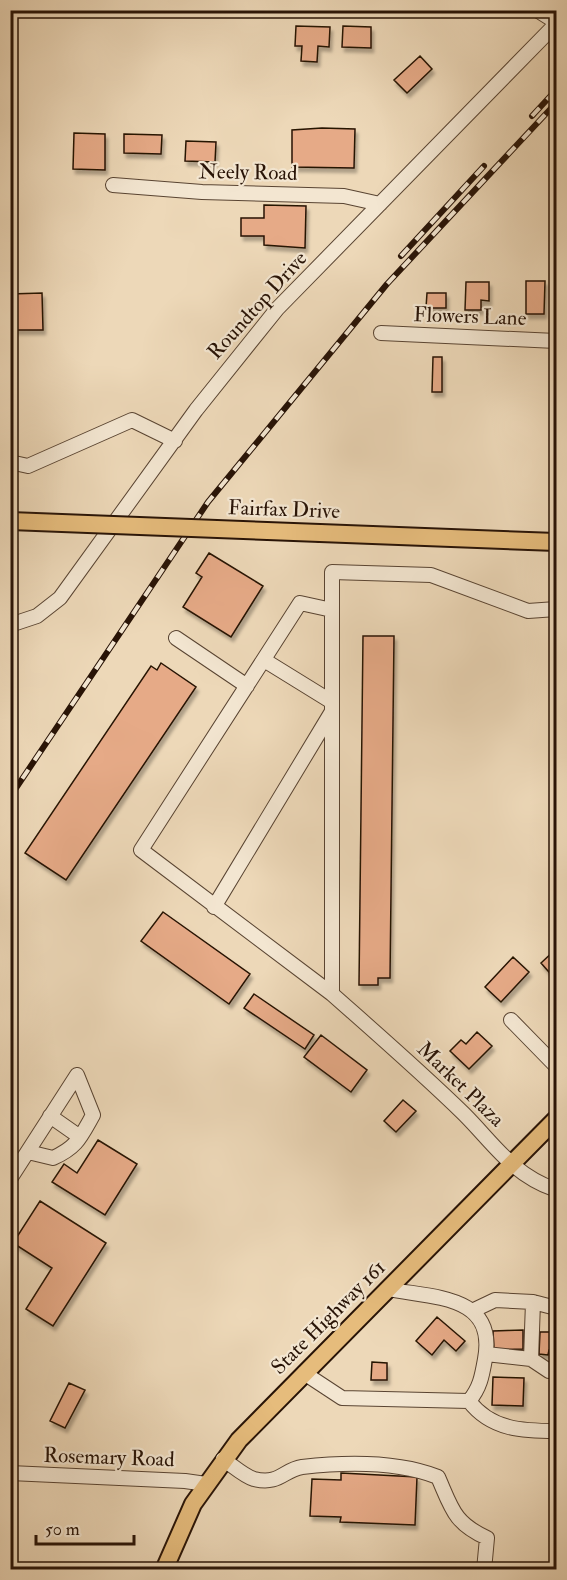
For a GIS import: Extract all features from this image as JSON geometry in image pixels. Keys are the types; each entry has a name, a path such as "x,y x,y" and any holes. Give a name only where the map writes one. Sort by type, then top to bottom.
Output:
{"main road":[{"name":"Fairfax Drive","path":"10,521 556,542"},
{"name":"State Highway 161","path":"164,1569 179,1530 223,1460 304,1373 556,1119"}],"street":[{"path":"537,10 556,23"},
{"name":"Roundtop Drive","path":"10,625 37,616 64,593 216,383 277,309 556,23"},
{"name":"Neely Road","path":"113,185 192,192 344,196 381,204"},
{"name":"Flowers Lane","path":"381,333 556,341"},
{"path":"10,462 28,466 132,420 175,441"},
{"path":"332,994 332,572 431,575 528,611 556,609"},
{"path":"176,638 247,686 300,603 332,610"},
{"path":"264,660 332,707"},
{"name":"Market Plaza","path":"247,686 141,850 332,994 465,1115 531,1181 556,1189"},
{"path":"214,907 332,707"},
{"path":"511,1020 556,1066"},
{"path":"10,1179 77,1075 93,1115 80,1137 71,1150 53,1158 28,1152"},
{"path":"50,1116 80,1137"},
{"path":"388,1289 451,1300 474,1310 483,1325 486,1354 480,1388 469,1401"},
{"path":"474,1310 495,1300 534,1302 556,1308"},
{"path":"531,1359 534,1302"},
{"path":"486,1354 531,1359 549,1371 556,1371"},
{"path":"304,1373 342,1398 469,1401"},
{"path":"469,1401 480,1415 499,1426 556,1431"},
{"path":"223,1460 253,1479 276,1480 299,1467 378,1465 414,1467 438,1477 454,1513 466,1528 487,1538 484,1569"},
{"name":"Rosemary Road","path":"10,1473 185,1480 206,1484"}],"building":[{"path":"296,26 330,27 329,47 318,46 317,62 301,61 302,46 295,46"},
{"path":"343,26 371,27 371,48 342,47"},
{"path":"420,56 432,69 407,93 394,80"},
{"path":"355,129 354,168 292,167 292,130"},
{"path":"74,133 105,134 105,170 73,169"},
{"path":"124,134 162,135 161,154 124,153"},
{"path":"186,141 216,142 215,162 185,161"},
{"path":"264,205 306,206 305,248 264,245 264,236 241,236 241,218 264,218"},
{"path":"526,281 545,281 544,314 526,314"},
{"path":"466,282 489,282 489,301 481,300 481,310 465,310"},
{"path":"42,293 43,330 10,330 10,294"},
{"path":"427,293 446,293 446,308 426,308"},
{"path":"433,357 442,357 442,392 432,392"},
{"path":"209,553 263,586 231,637 183,607 202,577 196,573"},
{"path":"363,636 394,636 390,978 378,978 378,985 359,985"},
{"path":"161,663 196,687 66,880 25,853 151,666 157,670"},
{"path":"163,912 250,974 229,1004 141,941"},
{"path":"555,950 556,952 556,980 541,963"},
{"path":"513,957 529,972 501,1002 485,987"},
{"path":"254,994 314,1035 305,1049 244,1008"},
{"path":"477,1032 492,1046 469,1069 450,1051 461,1040 466,1044"},
{"path":"321,1035 367,1070 351,1092 304,1057"},
{"path":"403,1100 416,1111 396,1132 384,1121"},
{"path":"98,1140 137,1164 105,1215 52,1182 64,1164 77,1173"},
{"path":"40,1201 106,1243 53,1326 26,1309 52,1268 13,1243"},
{"path":"437,1317 465,1341 456,1351 444,1340 432,1355 416,1341"},
{"path":"523,1330 523,1349 494,1350 493,1331"},
{"path":"540,1332 556,1332 556,1350 549,1350 548,1355 539,1354"},
{"path":"372,1362 387,1363 387,1380 371,1380"},
{"path":"493,1377 524,1378 523,1406 492,1405"},
{"path":"69,1383 85,1390 65,1428 50,1421"},
{"path":"341,1473 417,1477 415,1525 340,1522 341,1517 310,1516 312,1479 341,1480"},
{"path":"556,1481 556,1570 555,1570"}],"railway":[{"path":"532,116 556,90"},
{"path":"10,797 208,502 387,284 556,103"},
{"path":"401,256 484,166"}]}
